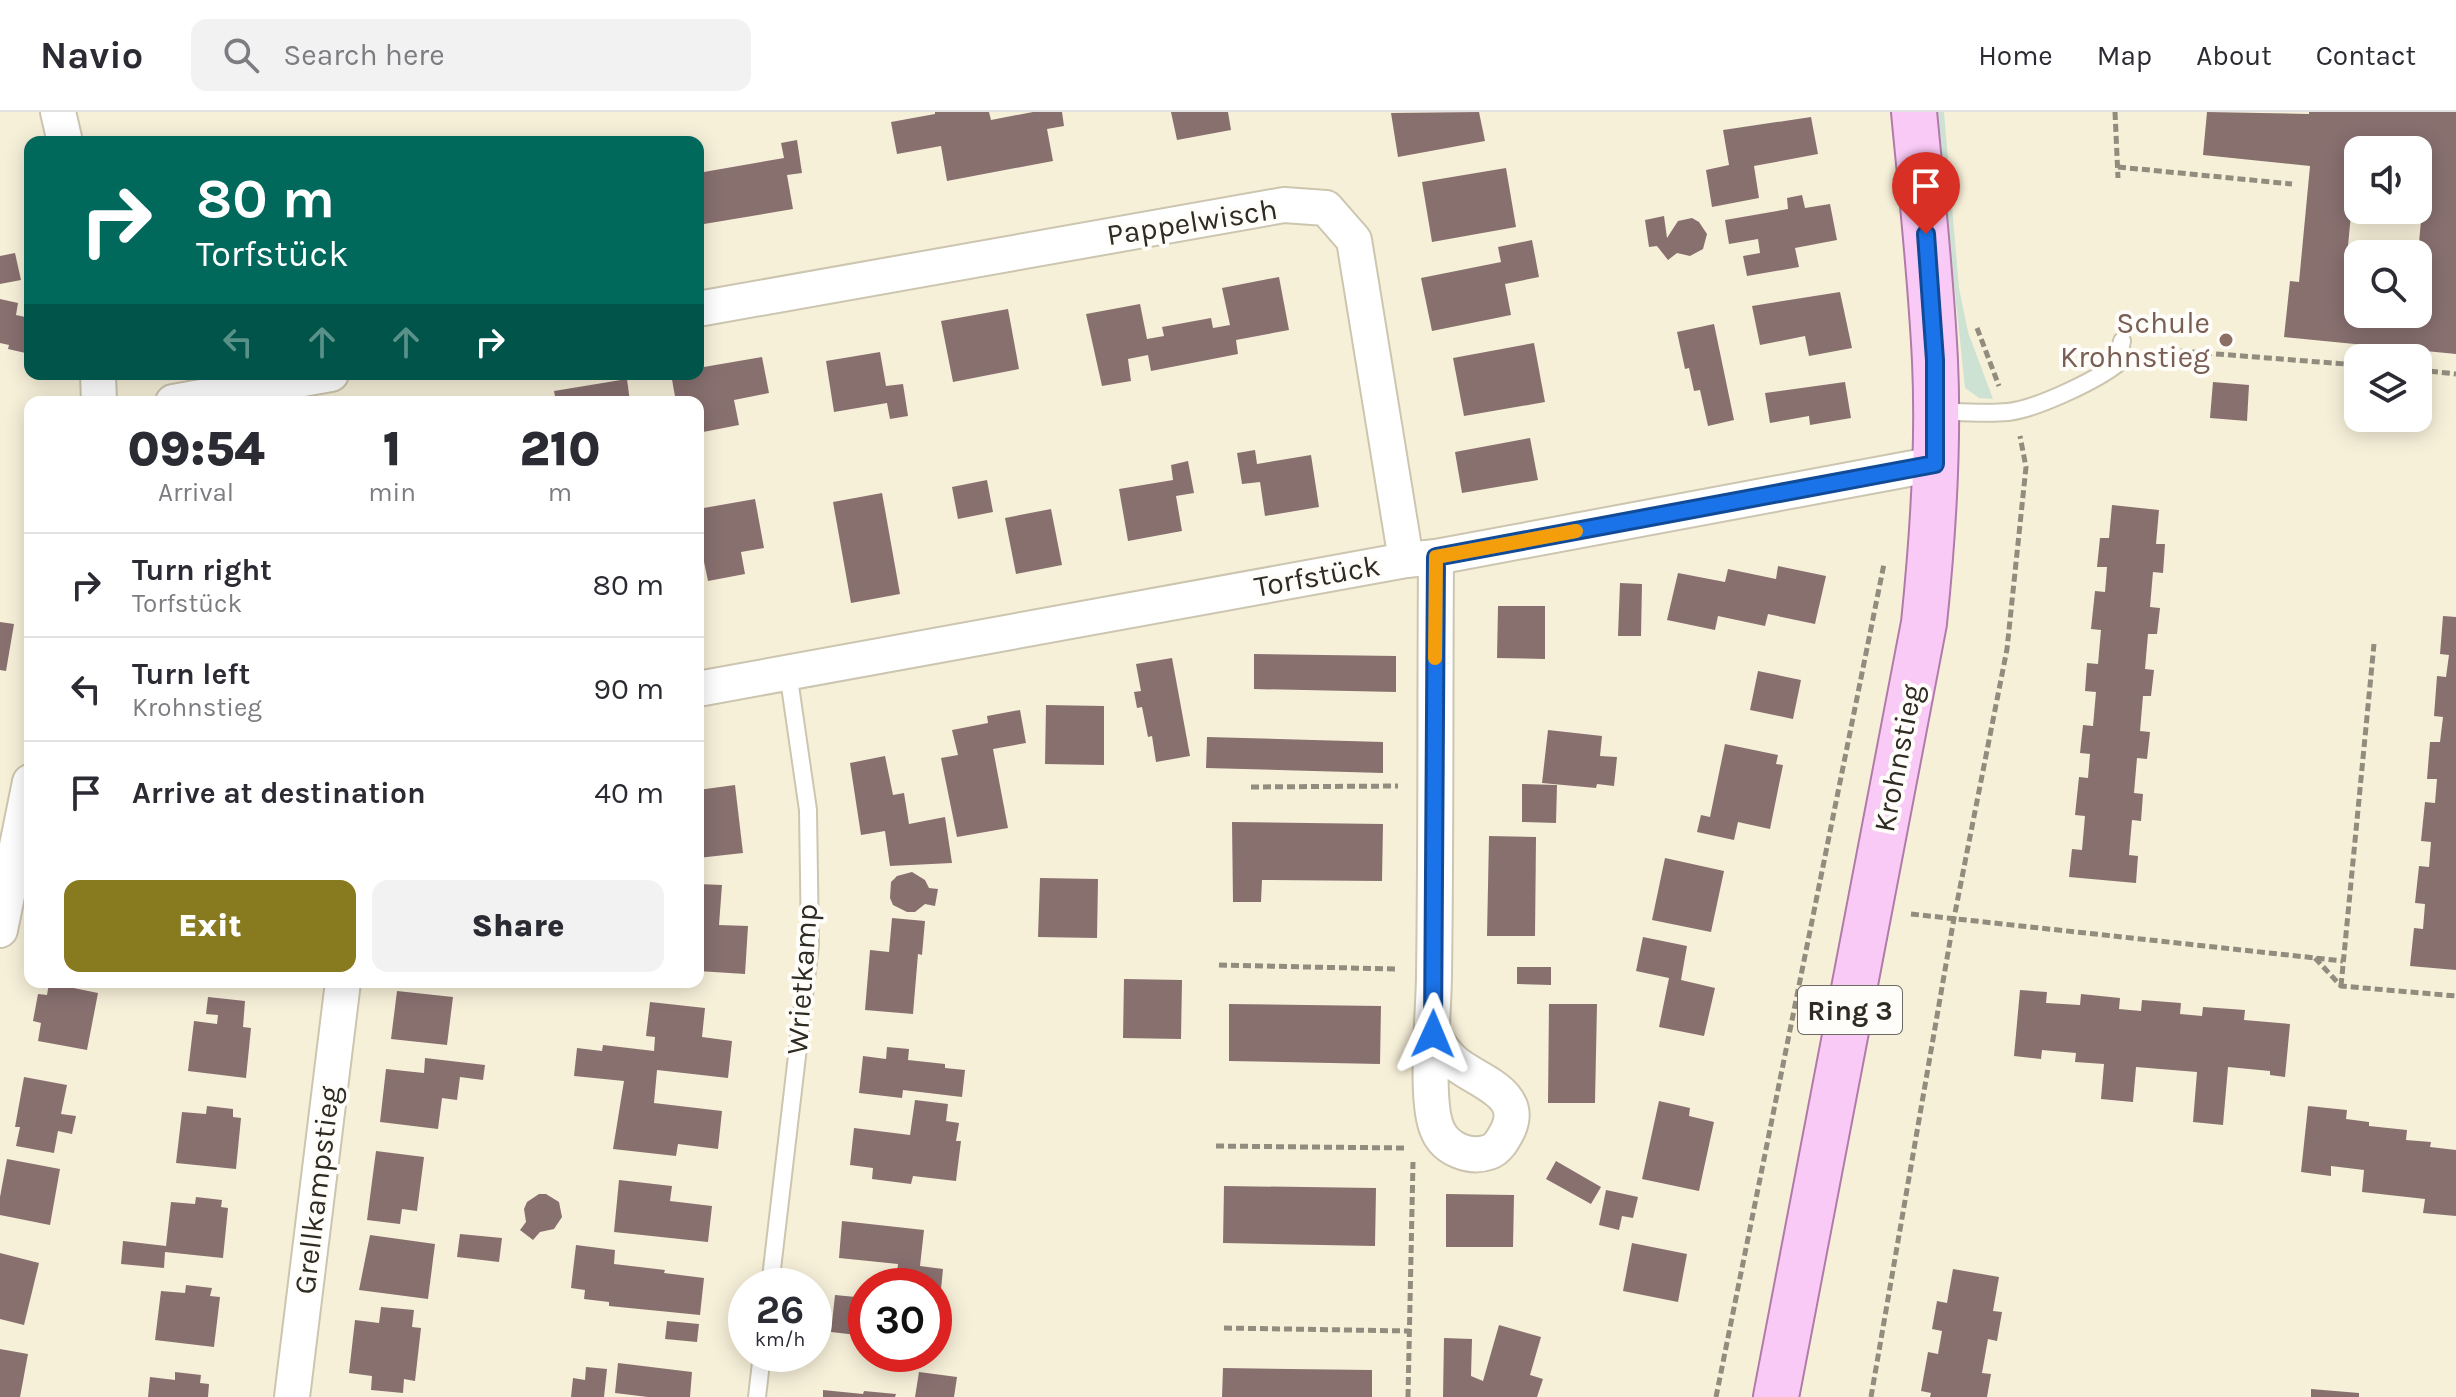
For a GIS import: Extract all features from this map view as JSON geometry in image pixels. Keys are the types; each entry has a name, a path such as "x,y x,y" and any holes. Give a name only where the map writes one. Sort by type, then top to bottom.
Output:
{"main road":[{"name":"Krohnstieg","path":"1776,1397 1924,623 1933,540 1936,411 1929,265 1914,112"}],"street":[{"path":"58,112 64,136"},
{"name":"Pappelwisch","path":"704,308 1284,205 1326,208 1354,240 1421,559 1434,785 1433,1034"},
{"path":"207,396 297,380"},
{"name":"Torfstück","path":"704,688 1935,464"},
{"path":"0,930 24,812"},
{"name":"Grellkampstieg","path":"292,1397 342,988"}],"lane":[{"path":"1936,411 2010,412 2047,400 2105,373 2117,364 2122,341"},
{"name":"Wrietkamp","path":"772,1268 810,945 808,810 788,672"},
{"path":"757,1397 760,1372"}],"path":[{"path":"2115,112 2118,178"},
{"path":"2118,167 2292,184"},
{"path":"1871,1397 1954,918 2007,649 2026,467 2022,441 1976,327"},
{"path":"2117,364 2166,350 2344,364"},
{"path":"2432,371 2456,374"},
{"path":"1716,1397 1886,556"},
{"path":"2341,986 2374,644"},
{"path":"1251,787 1434,785"},
{"path":"1869,909 2343,961"},
{"path":"2315,958 2341,986 2456,996"},
{"path":"1219,965 1434,970"},
{"path":"1216,1146 1418,1149 1413,1162 1408,1397"},
{"path":"1224,1328 1410,1331"}],"green space":[{"path":"1936,112 1944,112 1959,288 1968,332 1993,399 1979,398 1965,388"}],"building":[{"path":"935,112 989,112 991,120 1033,112 1062,112 1064,126 1047,129 1053,161 947,181 941,146 897,154 891,122"},
{"path":"1171,112 1228,112 1231,130 1177,140"},
{"path":"1479,112 1485,141 1398,157 1391,113"},
{"path":"2207,112 2456,112 2456,354 2432,352 2432,344 2355,344 2284,337 2290,281 2299,282 2310,166 2203,155","holes":["2344,136 2432,136 2432,224 2421,224 2419,240 2432,240 2432,328 2344,328 2344,240 2349,240 2350,224 2344,224"]},
{"path":"1811,117 1818,154 1754,166 1759,198 1712,207 1706,170 1729,165 1723,130"},
{"path":"797,140 802,173 787,175 793,209 704,224 704,172 784,158 781,143"},
{"path":"1506,168 1516,227 1432,242 1422,182"},
{"path":"1802,195 1805,208 1830,204 1837,240 1795,248 1799,267 1747,276 1743,256 1760,253 1758,239 1729,244 1725,220 1788,209 1787,198"},
{"path":"1664,216 1667,238 1678,221 1692,218 1699,222 1707,234 1703,249 1690,256 1677,253 1668,260 1657,246 1649,247 1645,220"},
{"path":"1532,240 1539,277 1505,284 1511,315 1432,331 1421,278 1501,262 1498,247"},
{"path":"15,253 21,280 0,284 0,256"},
{"path":"1279,277 1289,330 1236,340 1238,354 1151,371 1148,355 1128,359 1131,381 1102,386 1086,314 1140,304 1147,339 1164,336 1162,327 1211,318 1213,328 1230,325 1222,288"},
{"path":"1840,292 1852,348 1809,356 1805,336 1760,345 1752,306"},
{"path":"0,299 18,303 16,315 24,317 24,353 8,349 9,345 0,343"},
{"path":"1008,309 1019,369 953,382 941,321"},
{"path":"1714,324 1734,420 1708,426 1700,390 1694,391 1689,368 1685,369 1677,332"},
{"path":"1534,343 1545,402 1464,416 1453,358"},
{"path":"880,352 886,386 903,384 908,416 890,419 887,403 834,412 826,361"},
{"path":"762,357 769,393 734,400 739,425 704,432 704,396 675,396 672,380 704,380 704,367"},
{"path":"627,380 629,396 555,396 554,391"},
{"path":"1845,382 1851,418 1810,425 1809,416 1770,423 1765,393"},
{"path":"2213,382 2249,385 2247,421 2210,418"},
{"path":"1530,438 1538,480 1462,493 1455,452"},
{"path":"1255,450 1257,464 1311,455 1319,507 1265,516 1260,482 1242,484 1237,453"},
{"path":"1188,461 1194,493 1176,496 1182,531 1128,541 1119,489 1173,480 1171,465"},
{"path":"987,480 993,512 958,519 952,487"},
{"path":"882,493 900,594 851,603 833,502"},
{"path":"755,499 764,548 741,552 745,574 708,581 704,562 704,508"},
{"path":"2112,505 2159,510 2156,544 2165,544 2163,573 2153,572 2150,607 2160,608 2157,634 2148,634 2145,669 2154,670 2151,696 2143,696 2140,731 2150,732 2147,759 2137,758 2134,793 2143,794 2141,821 2132,820 2129,855 2138,856 2136,883 2069,877 2072,849 2082,850 2085,816 2075,815 2079,777 2088,778 2090,754 2080,753 2083,725 2093,726 2096,692 2085,691 2087,663 2098,664 2101,630 2091,629 2095,591 2105,592 2107,567 2097,567 2100,538 2109,538"},
{"path":"1051,509 1062,565 1016,574 1005,518"},
{"path":"1778,566 1826,576 1815,624 1768,614 1765,626 1718,616 1715,630 1667,620 1678,573 1725,582 1728,569 1776,579"},
{"path":"1620,583 1642,584 1641,636 1618,636"},
{"path":"1498,606 1545,606 1545,659 1497,658"},
{"path":"2443,616 2456,617 2456,970 2410,966 2414,928 2423,929 2425,904 2415,903 2419,866 2429,867 2431,842 2421,841 2425,802 2435,803 2437,779 2427,779 2430,742 2440,742 2443,717 2434,716 2437,676 2446,677 2449,655 2440,654"},
{"path":"0,622 14,624 6,671 0,670"},
{"path":"1254,654 1396,656 1396,692 1254,689"},
{"path":"1172,658 1190,756 1156,762 1152,736 1148,737 1142,707 1137,708 1134,692 1141,691 1136,664"},
{"path":"1758,671 1801,680 1793,719 1750,710"},
{"path":"1046,705 1104,706 1104,765 1045,764"},
{"path":"1020,710 1026,743 993,749 1008,828 957,837 941,758 958,755 952,730 988,723 987,716"},
{"path":"1548,730 1602,736 1600,756 1617,757 1614,786 1597,784 1596,788 1542,783"},
{"path":"1207,737 1383,742 1383,773 1206,768"},
{"path":"1725,744 1778,755 1776,764 1783,765 1770,829 1738,822 1734,840 1697,832 1701,815 1710,817"},
{"path":"885,756 893,795 904,793 909,824 945,817 952,863 890,866 885,831 861,835 850,763"},
{"path":"1522,784 1557,785 1556,823 1522,822"},
{"path":"735,785 743,853 704,857 704,789"},
{"path":"1232,822 1383,824 1382,881 1262,880 1261,902 1233,902"},
{"path":"1489,836 1536,837 1535,936 1487,936"},
{"path":"1665,858 1724,871 1711,932 1652,920"},
{"path":"912,872 925,880 929,888 938,889 935,906 925,904 915,912 907,912 893,905 891,882 897,876"},
{"path":"1040,878 1098,879 1097,938 1038,937"},
{"path":"704,884 722,885 719,925 748,926 745,974 704,971"},
{"path":"892,918 925,921 922,955 918,954 913,1014 865,1010 870,950 889,952"},
{"path":"1643,937 1687,946 1681,980 1715,988 1704,1036 1659,1027 1669,978 1636,971"},
{"path":"1517,967 1551,967 1551,985 1517,984"},
{"path":"1124,979 1182,980 1181,1039 1123,1038"},
{"path":"48,988 74,988 98,993 87,1050 38,1041 41,1023 33,1021 38,994 47,995"},
{"path":"2020,990 2047,992 2046,1003 2080,1005 2081,994 2120,998 2119,1009 2141,1011 2142,1000 2181,1003 2180,1014 2202,1016 2203,1007 2245,1010 2244,1020 2290,1024 2285,1077 2270,1075 2270,1071 2228,1067 2223,1125 2193,1122 2197,1072 2136,1067 2133,1102 2101,1099 2104,1064 2075,1062 2076,1053 2042,1050 2041,1059 2014,1056"},
{"path":"397,991 453,997 447,1045 391,1039"},
{"path":"208,997 245,1001 243,1027 251,1028 246,1078 188,1071 194,1021 217,1024 218,1015 206,1014"},
{"path":"650,1002 705,1008 702,1037 732,1041 728,1078 657,1070 654,1103 722,1111 718,1149 678,1144 676,1156 613,1149 624,1081 574,1076 577,1048 602,1051 603,1045 654,1051 655,1037 646,1036"},
{"path":"1229,1004 1381,1006 1380,1064 1229,1061"},
{"path":"1549,1004 1597,1004 1595,1103 1548,1103"},
{"path":"887,1047 909,1049 908,1060 945,1064 945,1068 965,1070 962,1097 903,1090 902,1098 859,1093 863,1056 886,1059"},
{"path":"425,1058 485,1065 483,1080 460,1077 457,1100 442,1098 438,1129 380,1122 386,1069 424,1073"},
{"path":"24,1077 67,1085 61,1114 76,1116 72,1134 58,1131 54,1153 16,1146 20,1127 15,1127"},
{"path":"915,1100 948,1104 946,1121 959,1123 956,1141 961,1141 956,1181 913,1176 911,1184 872,1179 873,1168 850,1165 854,1128 910,1135"},
{"path":"1659,1101 1690,1108 1689,1116 1714,1122 1699,1191 1642,1179"},
{"path":"207,1106 233,1109 233,1117 241,1118 236,1169 176,1163 182,1112 206,1114"},
{"path":"2308,1106 2347,1110 2346,1119 2369,1122 2369,1126 2407,1130 2406,1140 2431,1142 2430,1147 2456,1150 2456,1216 2423,1213 2425,1199 2362,1192 2364,1170 2331,1166 2331,1176 2301,1172"},
{"path":"376,1151 424,1157 417,1211 402,1209 400,1224 367,1220"},
{"path":"7,1159 60,1169 50,1225 0,1215"},
{"path":"1556,1161 1601,1187 1591,1204 1546,1179"},
{"path":"619,1180 672,1186 670,1201 712,1206 708,1242 614,1232"},
{"path":"1224,1186 1376,1188 1375,1246 1223,1243"},
{"path":"1606,1190 1638,1197 1633,1218 1622,1216 1619,1230 1599,1225"},
{"path":"539,1194 546,1194 559,1202 562,1217 554,1229 540,1232 533,1240 520,1230 526,1222 524,1209 527,1202"},
{"path":"1446,1194 1514,1195 1513,1247 1446,1247"},
{"path":"196,1197 222,1200 221,1207 228,1208 223,1258 165,1252 164,1268 121,1264 123,1241 166,1246 171,1202 195,1204"},
{"path":"842,1221 924,1230 920,1266 935,1268 897,1268 898,1264 839,1258"},
{"path":"460,1234 502,1238 499,1262 457,1257"},
{"path":"370,1235 435,1244 428,1299 359,1290"},
{"path":"1632,1243 1687,1254 1678,1302 1623,1291"},
{"path":"576,1245 615,1250 614,1264 704,1278 700,1315 609,1306 609,1302 584,1299 585,1290 571,1288"},
{"path":"0,1253 39,1263 24,1325 0,1319"},
{"path":"1953,1269 1999,1277 1993,1311 2002,1312 1997,1341 1988,1339 1982,1373 1991,1374 1987,1397 1930,1397 1931,1393 1921,1391 1928,1352 1938,1354 1942,1331 1932,1329 1937,1301 1947,1303"},
{"path":"186,1285 212,1288 210,1296 220,1297 214,1347 155,1340 161,1291 185,1293"},
{"path":"835,1295 848,1296 848,1334 832,1332"},
{"path":"381,1307 414,1310 412,1327 421,1328 415,1381 404,1379 403,1393 371,1390 372,1376 349,1373 355,1320 379,1323"},
{"path":"667,1321 699,1324 697,1342 665,1339"},
{"path":"1499,1325 1541,1337 1530,1375 1543,1379 1537,1397 1443,1397 1444,1338 1472,1339 1471,1376 1483,1381"},
{"path":"0,1349 28,1354 20,1397 0,1397"},
{"path":"618,1363 692,1372 690,1397 615,1393"},
{"path":"586,1367 607,1369 604,1397 571,1397 573,1378 585,1380"},
{"path":"1223,1368 1372,1370 1372,1397 1222,1397"},
{"path":"175,1372 201,1375 200,1383 209,1384 208,1397 148,1397 150,1377 175,1380"},
{"path":"919,1372 957,1377 954,1397 915,1397"},
{"path":"2311,1389 2359,1393 2359,1397 2311,1397"},
{"path":"823,1390 896,1394 895,1397 823,1397"}],"slow traffic":[{"path":"1435,658 1436,557 1576,531"}],"place":[{"name":"Schule Krohnstieg","path":"2226,340"}],"route":[{"path":"1433,1034 1436,557 1935,464 1935,360 1926,234"}]}
